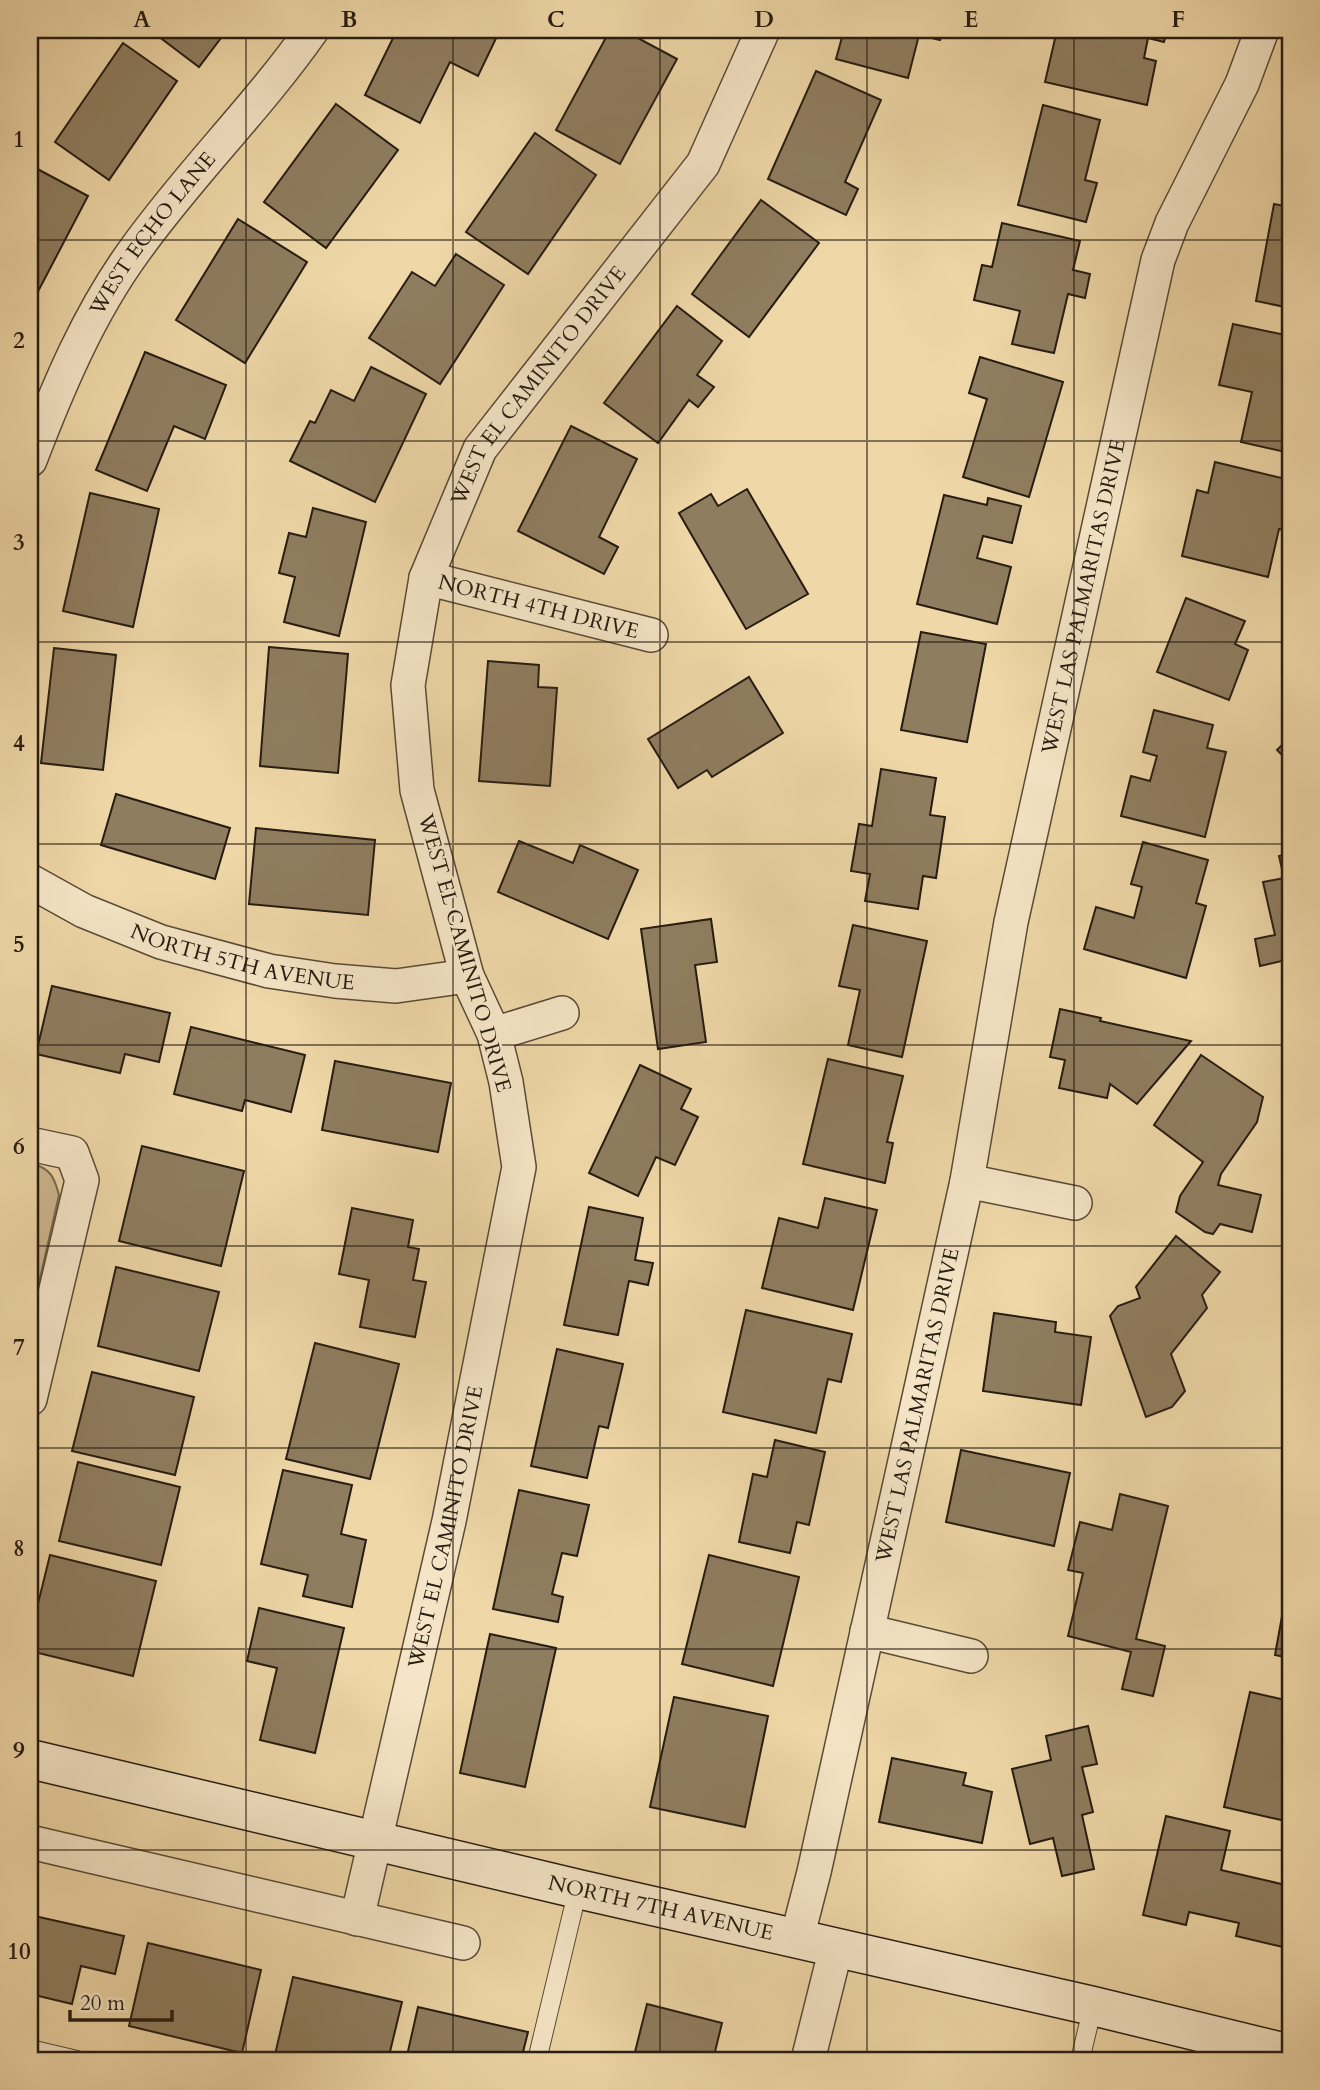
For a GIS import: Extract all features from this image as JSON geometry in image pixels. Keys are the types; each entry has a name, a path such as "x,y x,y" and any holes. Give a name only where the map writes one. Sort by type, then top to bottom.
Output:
{"main road":[{"name":"NORTH 7TH AVENUE","path":"30,1759 1290,2054"}],"street":[{"name":"WEST ECHO LANE","path":"30,460 55,394 87,330 133,252 177,195 293,57 312,30"},
{"name":"WEST EL CAMINITO DRIVE","path":"357,1919 449,1521 519,1167 506,1082 494,1034 467,976 417,790 408,685 426,578 480,449 703,164 763,30"},
{"name":"WEST LAS PALMARITAS DRIVE","path":"797,1938 967,1181 1011,922 1158,260 1172,223 1242,84 1262,30"},
{"name":"NORTH 4TH DRIVE","path":"426,578 651,635"},
{"name":"NORTH 5TH AVENUE","path":"30,881 84,911 161,942 269,971 335,981 396,986 467,976"},
{"path":"494,1034 562,1013"},
{"path":"30,1144 72,1153 82,1180 30,1399"},
{"path":"967,1181 1075,1203"},
{"path":"867,1631 971,1656"},
{"path":"30,1842 463,1943"},
{"path":"808,2060 836,1948"}],"lane":[{"path":"537,2060 578,1889"},
{"path":"1080,2060 1093,2006"},
{"path":"30,2049 77,2060"}],"shaded area":[{"path":"30,1163 42,1167 50,1174 59,1195 30,1322"}],"building":[{"path":"150,30 227,30 199,67"},
{"path":"397,30 500,30 478,76 450,62 420,123 365,95"},
{"path":"610,30 623,30 677,59 620,164 556,130"},
{"path":"844,30 943,30 940,40 919,35 908,78 836,59"},
{"path":"1057,30 1167,30 1164,42 1148,38 1144,58 1156,61 1147,105 1045,82"},
{"path":"123,43 177,81 109,180 55,142"},
{"path":"816,71 881,100 845,182 858,189 846,215 768,179"},
{"path":"336,104 398,150 326,248 264,202"},
{"path":"1043,105 1100,120 1085,180 1097,183 1086,222 1018,205"},
{"path":"535,133 596,175 528,274 466,232"},
{"path":"30,165 88,196 33,301 30,299"},
{"path":"761,200 819,243 749,337 692,294"},
{"path":"1274,204 1290,207 1290,308 1256,301"},
{"path":"238,219 307,262 245,363 176,320"},
{"path":"1002,223 1080,241 1073,270 1090,274 1085,298 1068,294 1054,353 1012,344 1020,311 974,300 982,265 992,267"},
{"path":"456,254 504,285 440,384 369,338 412,272 435,286"},
{"path":"677,306 722,341 697,375 714,387 698,407 689,400 658,443 604,403"},
{"path":"1233,324 1290,336 1290,453 1241,442 1252,392 1219,385"},
{"path":"145,352 226,385 205,439 174,426 147,491 96,470"},
{"path":"980,357 1063,382 1029,497 963,477 987,399 969,393"},
{"path":"371,367 426,394 375,502 290,461 310,421 315,423 331,390 354,401"},
{"path":"571,426 637,459 599,537 618,547 604,574 518,531"},
{"path":"1215,462 1290,480 1288,531 1279,529 1268,577 1182,556 1197,490 1208,493"},
{"path":"747,489 808,594 746,629 679,513 711,494 718,506"},
{"path":"90,493 159,509 133,627 63,611"},
{"path":"944,495 987,505 988,498 1021,506 1012,543 983,536 977,558 1011,567 997,624 917,604"},
{"path":"313,508 366,522 339,636 284,622 295,577 279,573 289,533 306,537"},
{"path":"1186,598 1245,621 1235,644 1248,650 1229,700 1157,672"},
{"path":"921,632 986,644 967,742 901,730"},
{"path":"269,647 348,654 338,773 260,766"},
{"path":"54,648 116,655 103,770 41,763"},
{"path":"488,661 539,665 538,687 557,688 550,786 479,781"},
{"path":"749,677 783,733 712,777 707,770 678,788 648,739"},
{"path":"1154,710 1213,725 1207,748 1226,752 1205,837 1121,816 1131,776 1150,781 1157,756 1143,752"},
{"path":"1290,737 1290,763 1277,750"},
{"path":"881,769 936,778 930,815 945,817 936,878 923,876 918,909 865,901 870,874 851,871 859,824 872,826"},
{"path":"116,794 230,828 215,879 101,845"},
{"path":"256,828 375,840 368,915 249,904"},
{"path":"519,841 573,863 580,845 638,870 608,939 498,892"},
{"path":"1143,842 1208,860 1196,903 1206,906 1186,978 1084,949 1096,907 1134,918 1142,887 1131,884"},
{"path":"1290,854 1290,959 1260,966 1255,939 1275,935 1263,882 1284,878 1279,856"},
{"path":"711,919 717,962 695,965 706,1042 658,1049 641,929"},
{"path":"853,925 927,941 902,1057 848,1045 860,990 839,986"},
{"path":"52,986 170,1013 159,1062 125,1054 120,1073 36,1054"},
{"path":"1060,1009 1101,1018 1100,1021 1191,1041 1137,1104 1110,1084 1107,1098 1059,1088 1065,1060 1050,1057"},
{"path":"191,1027 305,1055 291,1112 245,1100 242,1111 174,1094"},
{"path":"1201,1055 1263,1097 1257,1122 1221,1174 1218,1185 1261,1195 1252,1232 1220,1224 1213,1234 1205,1232 1176,1212 1180,1196 1203,1162 1154,1125"},
{"path":"828,1059 903,1076 887,1142 893,1143 885,1183 803,1164"},
{"path":"335,1061 451,1083 438,1152 322,1130"},
{"path":"640,1065 691,1089 681,1109 698,1117 675,1165 656,1157 638,1196 589,1173"},
{"path":"142,1146 244,1171 221,1266 119,1241"},
{"path":"825,1198 877,1210 853,1310 762,1288 779,1218 818,1228"},
{"path":"589,1207 643,1218 635,1260 653,1263 648,1285 629,1281 618,1335 564,1325"},
{"path":"352,1208 413,1220 408,1247 419,1249 413,1280 426,1282 415,1337 360,1327 369,1280 339,1274"},
{"path":"1176,1236 1220,1272 1202,1295 1207,1308 1171,1354 1185,1391 1172,1407 1146,1417 1110,1316 1118,1306 1140,1298 1136,1287"},
{"path":"116,1267 219,1292 199,1371 98,1346"},
{"path":"746,1310 852,1334 841,1382 828,1379 816,1433 723,1412"},
{"path":"994,1313 1056,1322 1055,1332 1091,1337 1081,1405 983,1391"},
{"path":"315,1343 399,1364 370,1479 286,1459"},
{"path":"557,1349 623,1364 608,1428 599,1426 587,1478 531,1466"},
{"path":"92,1372 194,1397 175,1475 72,1451"},
{"path":"775,1440 825,1452 809,1525 797,1522 790,1553 739,1542 753,1474 767,1477"},
{"path":"961,1450 1070,1473 1054,1546 946,1522"},
{"path":"78,1462 180,1487 161,1565 59,1541"},
{"path":"283,1470 352,1485 341,1534 366,1540 352,1607 303,1596 308,1575 261,1564"},
{"path":"519,1490 589,1505 577,1556 562,1553 552,1594 563,1597 558,1622 493,1609"},
{"path":"1120,1494 1168,1506 1136,1639 1165,1646 1153,1696 1122,1689 1131,1652 1068,1636 1083,1573 1068,1570 1080,1522 1112,1530"},
{"path":"50,1555 156,1581 133,1676 30,1651 30,1636"},
{"path":"709,1555 799,1577 773,1686 682,1664"},
{"path":"1290,1572 1290,1658 1275,1655"},
{"path":"259,1608 344,1628 315,1753 260,1740 277,1668 247,1661"},
{"path":"490,1634 556,1648 525,1787 460,1773"},
{"path":"1250,1692 1290,1701 1290,1822 1224,1807"},
{"path":"674,1697 768,1716 745,1827 650,1807"},
{"path":"1088,1726 1097,1764 1082,1767 1093,1812 1082,1815 1094,1869 1062,1876 1053,1838 1030,1844 1012,1769 1051,1760 1046,1736"},
{"path":"892,1758 966,1773 963,1785 992,1792 982,1843 879,1822"},
{"path":"1166,1816 1230,1831 1221,1870 1290,1886 1290,1914 1283,1947 1236,1936 1239,1923 1189,1912 1186,1925 1143,1915"},
{"path":"30,1915 124,1936 115,1974 81,1966 72,2004 30,1994"},
{"path":"148,1943 261,1970 242,2053 129,2026"},
{"path":"293,1977 402,2002 388,2060 274,2059"},
{"path":"647,2004 722,2023 713,2060 633,2060"},
{"path":"418,2007 528,2032 521,2060 406,2060"}]}
